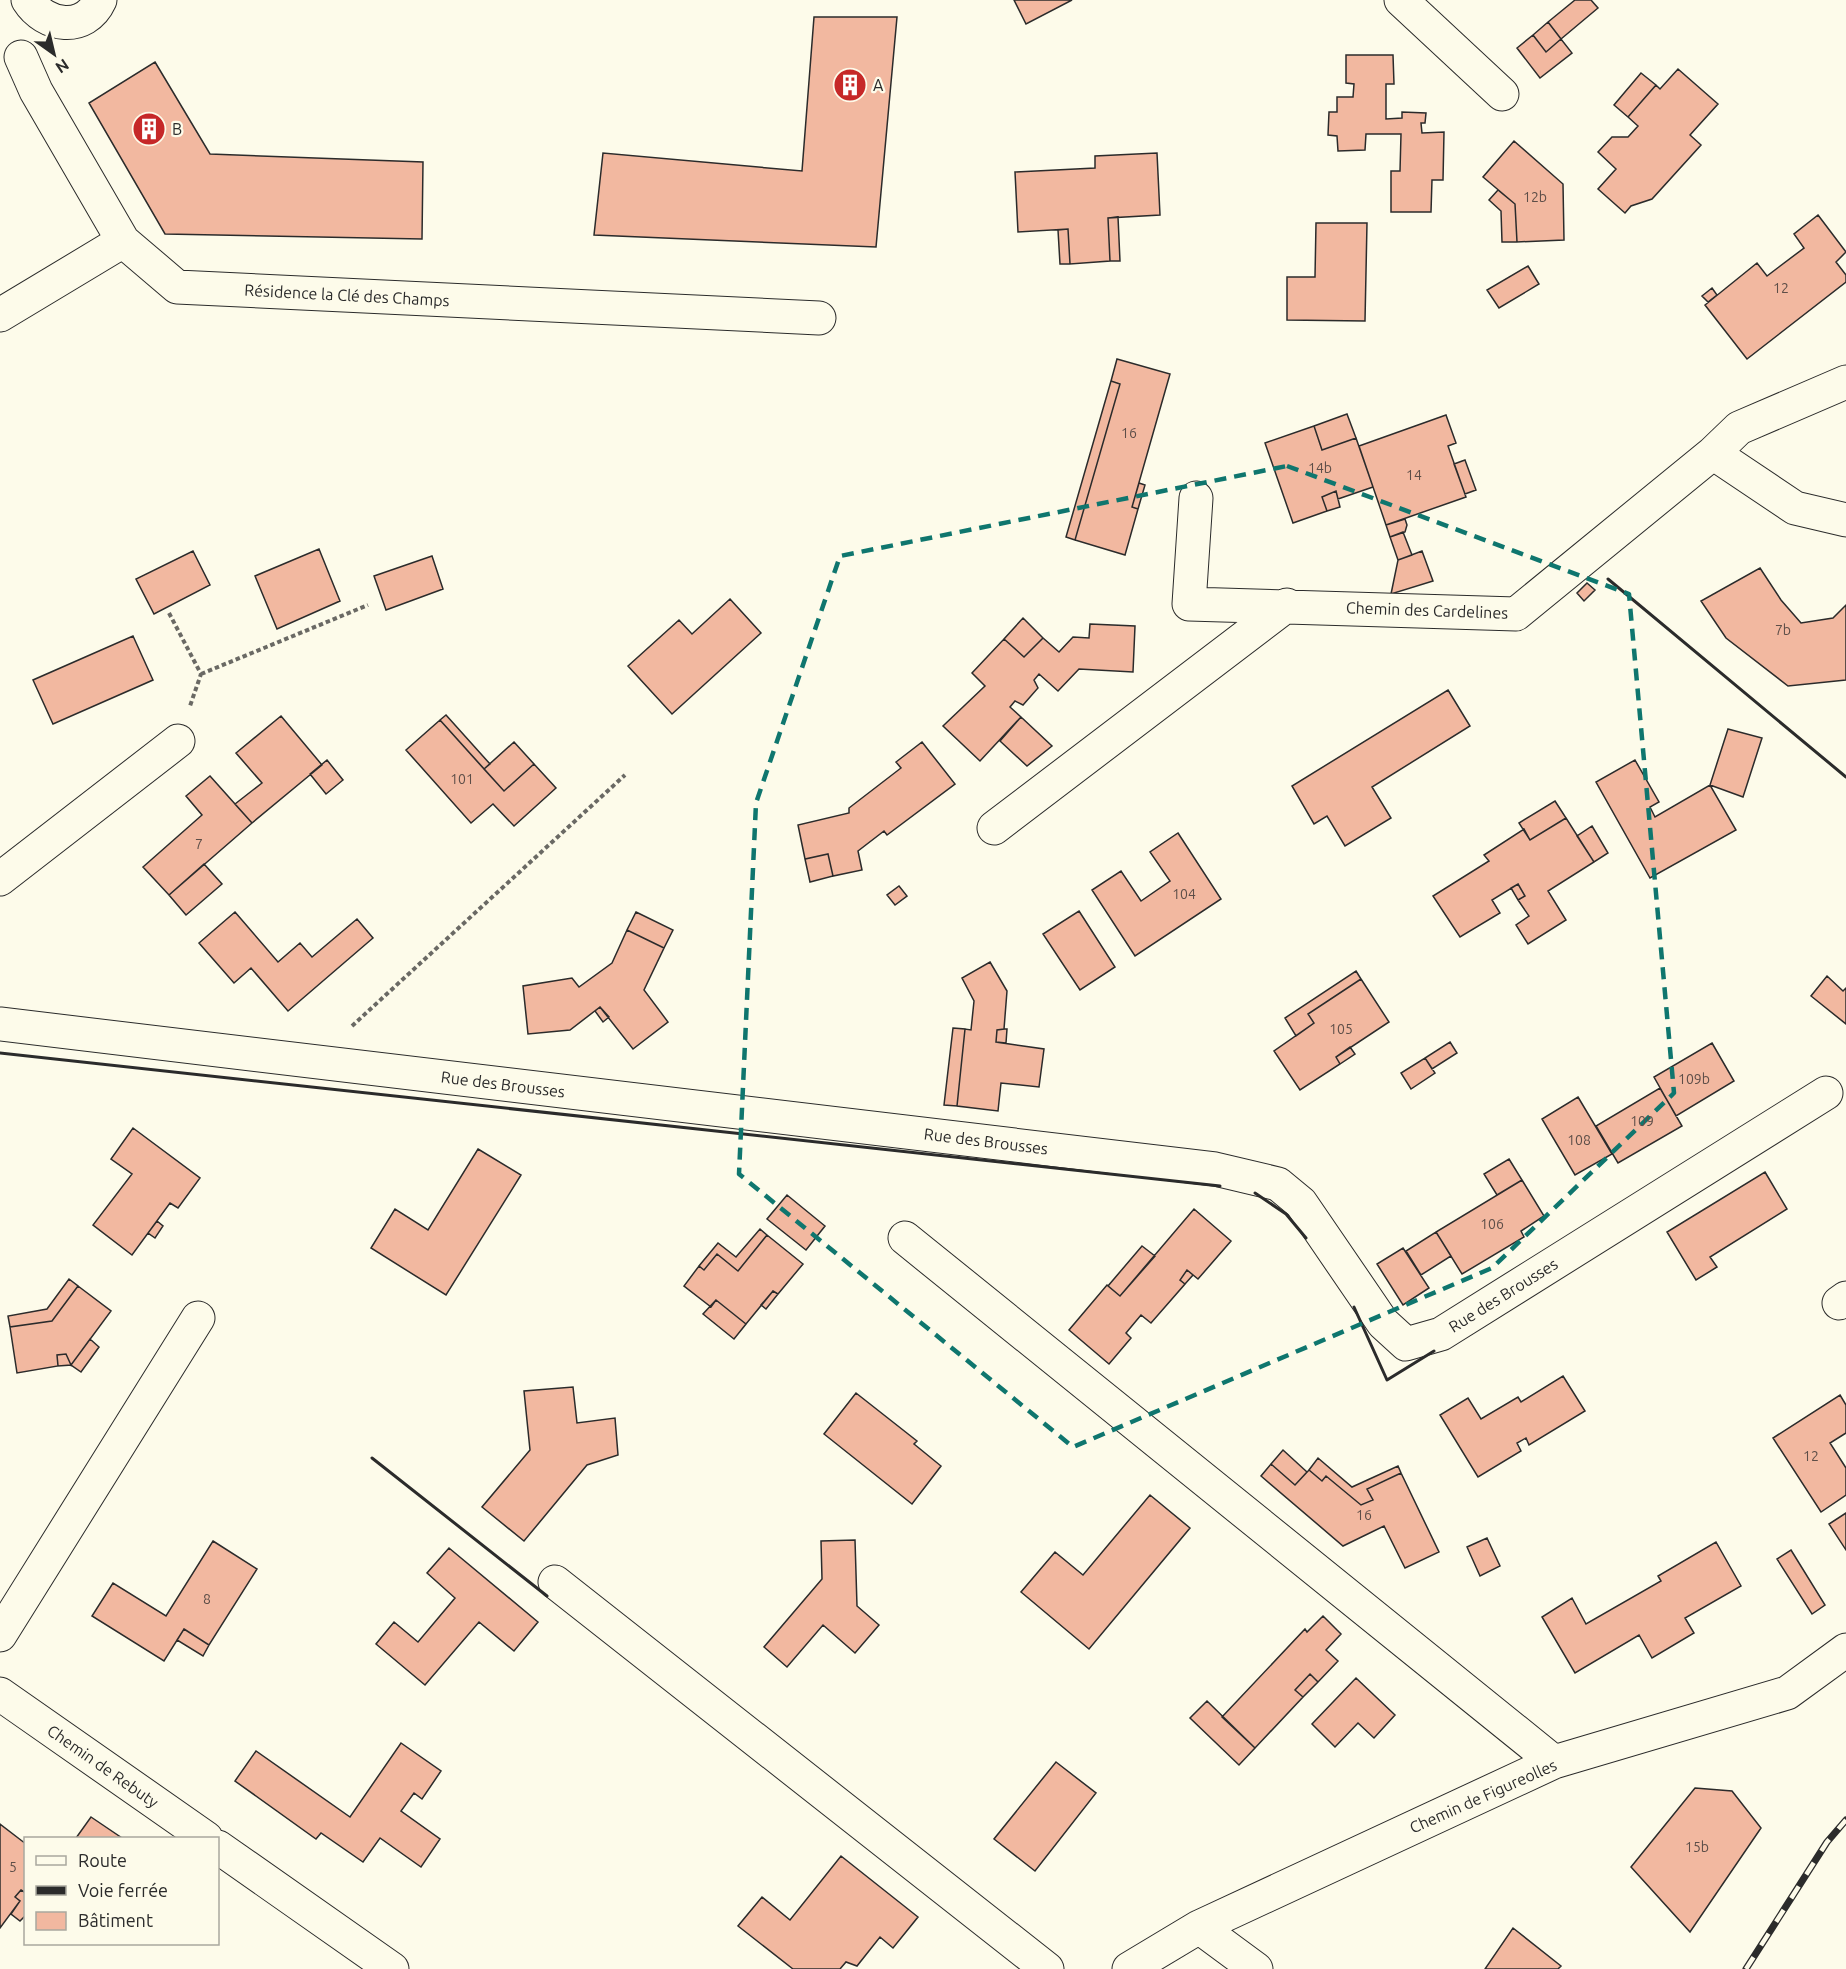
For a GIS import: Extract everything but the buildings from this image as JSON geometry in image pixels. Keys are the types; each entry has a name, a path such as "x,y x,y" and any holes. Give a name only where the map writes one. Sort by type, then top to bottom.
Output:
{"street":[{"path":"1401,0 1502,94"},
{"path":"28,1 37,12 49,20 62,23 88,11"},
{"path":"10,57 28,1"},
{"path":"10,57 88,11"},
{"name":"Résidence la Clé des Champs","path":"10,57 36,91 123,241 177,286 819,318"},
{"path":"0,315 123,241"},
{"name":"Chemin des Cardelines","path":"1196,498 1189,604 1287,605 1516,614 1713,453 1739,428 1846,382"},
{"path":"1713,453 1795,508 1846,520"},
{"path":"994,828 1287,605"},
{"path":"0,879 178,741"},
{"name":"Rue des Brousses","path":"0,1024 1215,1168 1278,1184 1301,1203 1383,1323 1406,1344 1441,1334 1826,1093"},
{"path":"904,1238 1554,1762"},
{"path":"0,1635 198,1318"},
{"path":"555,1582 1047,1969"},
{"name":"Chemin de Figureolles","path":"1129,1969 1200,1926 1554,1762 1787,1693 1846,1650"},
{"name":"Chemin de Rebuty","path":"0,1694 203,1837"},
{"path":"219,1848 392,1969"},
{"path":"1200,1926 1256,1969"}],"path":[{"path":"201,674 368,605"},
{"path":"169,613 201,674 178,741"},
{"path":"314,1061 625,775"}],"highlighted area":[{"path":"1287,466 1629,594 1674,1093 1492,1268 1073,1447 739,1174 756,803 840,556"}],"railway":[{"path":"1746,1969 1827,1842 1846,1820"}],"wall":[{"path":"1608,579 1846,777"},
{"path":"0,1053 1220,1186"},
{"path":"1255,1193 1286,1214 1306,1238"},
{"path":"1354,1307 1387,1380 1434,1351"},
{"path":"372,1458 547,1596"}],"place":[{"name":"A","path":"850,85"},
{"name":"B","path":"149,129"}]}
